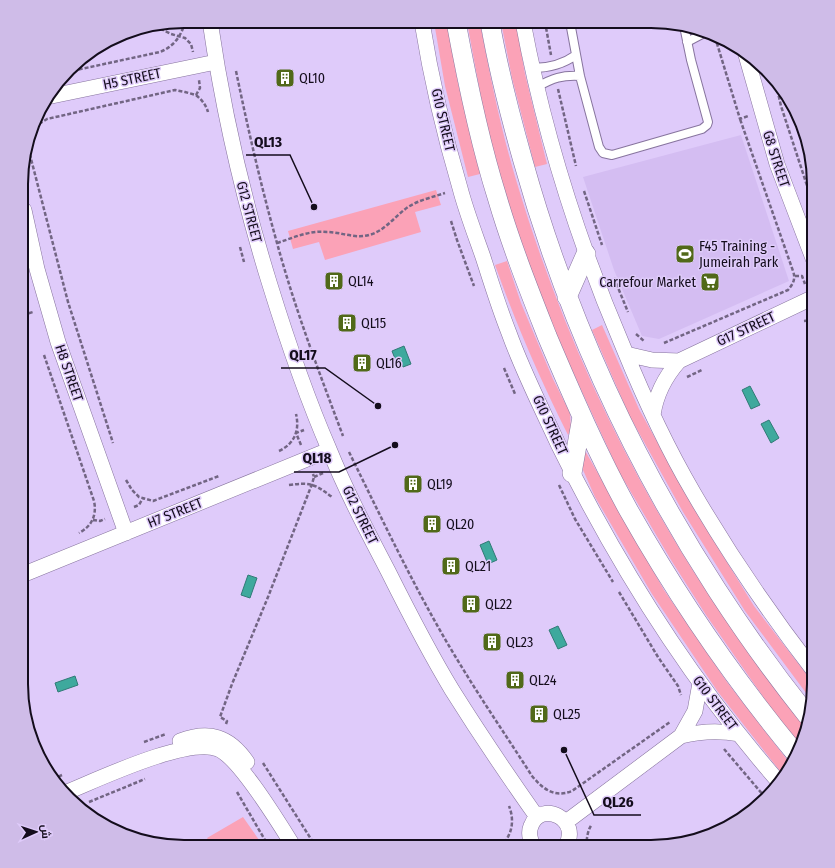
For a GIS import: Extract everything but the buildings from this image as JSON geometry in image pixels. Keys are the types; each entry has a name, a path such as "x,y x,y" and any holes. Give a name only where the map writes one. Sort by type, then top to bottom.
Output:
{"street":[{"name":"G12 STREET","path":"211,28 228,125 242,188 259,250 303,384 329,450 367,531 451,688 537,817"},
{"name":"G10 STREET","path":"423,28 441,118 460,189 509,334 539,404 572,473 605,534 641,594 700,683 739,734 776,778"},
{"path":"457,28 480,136 505,223 529,292 582,417 629,510 691,612 729,668 770,723 792,750"},
{"path":"491,28 518,146 548,243 587,348 610,400 649,477 693,553 740,626 805,711"},
{"path":"524,28 537,87 561,178 586,254 598,288 653,416 692,491 722,541 754,590 807,662"},
{"name":"G8 STREET","path":"748,61 777,164 807,243"},
{"name":"H5 STREET","path":"55,95 216,62"},
{"name":"H8 STREET","path":"28,228 37,269 58,342 126,533"},
{"path":"567,296 586,254"},
{"name":"G17 STREET","path":"653,416 655,403 664,380 679,362 807,301"},
{"name":"G17 STREET","path":"626,354 652,360 679,362"},
{"path":"572,473 582,417"},
{"name":"H7 STREET","path":"28,573 329,450"},
{"path":"681,736 695,711 700,683"},
{"path":"566,822 681,736 696,732 710,731 739,734"},
{"path":"71,791 158,755 188,748 209,747 218,749 236,764 256,789 289,840"},
{"path":"532,840 529,834 533,822 537,817 549,813 562,817 566,822 570,834 569,840"}],"lane":[{"path":"571,28 580,76 599,147 603,153 607,155 616,155 702,129 707,125 708,122 685,32"},
{"path":"687,42 699,35"},
{"path":"533,68 553,67 576,55"},
{"path":"537,87 555,78 580,76"}],"path":[{"path":"78,70 168,49 176,41 182,28"},
{"path":"161,29 185,38 191,44 200,84 200,88 196,95"},
{"path":"658,345 788,290 794,281 795,276 740,119 717,43"},
{"path":"236,68 251,142 277,244 311,348 343,438"},
{"path":"41,121 175,90 196,95 206,106 210,118"},
{"path":"778,93 807,186"},
{"path":"740,119 761,112"},
{"path":"30,156 68,302 113,444"},
{"path":"583,188 605,252"},
{"path":"259,250 300,235 318,231 359,237 369,235 386,226 402,211 418,201 460,189"},
{"path":"239,242 245,263"},
{"path":"613,273 629,314"},
{"path":"30,307 33,320"},
{"path":"798,324 807,320"},
{"path":"634,328 637,334 646,342"},
{"path":"44,354 96,509 90,525 78,533"},
{"path":"683,382 688,376 709,366"},
{"path":"273,454 286,448 291,444 295,437 297,429 295,413"},
{"path":"348,450 426,606 462,668 532,776 544,789 557,793"},
{"path":"125,479 132,490 139,497 153,501 223,474"},
{"path":"230,728 225,726 227,721 220,717 314,477"},
{"path":"720,746 734,759 762,793"},
{"path":"260,759 312,840"},
{"path":"88,802 152,776"},
{"path":"234,788 265,840"},
{"path":"506,840 511,830"}],"shaded area":[{"path":"435,28 448,28 458,83 480,174 468,177 445,86"},
{"path":"468,28 481,28 496,103 517,183 541,256 568,328 599,399 634,468 671,535 713,601 757,663 803,721 797,740 773,711 706,615 671,560 619,472 571,368 531,274 502,184 484,114"},
{"path":"502,28 517,28 525,74 547,164 535,167 512,78"},
{"path":"741,135 789,281 659,339 642,336 614,270 583,177"},
{"path":"436,190 441,205 415,212 421,232 325,260 319,242 293,249 288,231"},
{"path":"507,261 521,303 553,379 570,413 571,430 568,435 529,351 511,309 495,265"},
{"path":"602,325 639,409 693,507 754,606 807,675 807,694 745,611 683,512 629,415 592,330"},
{"path":"404,346 411,364 403,367 401,362 397,364 392,351"},
{"path":"750,386 760,405 751,409 742,390"},
{"path":"769,420 779,438 771,443 761,424"},
{"path":"583,447 664,590 727,682 787,760 780,772 718,692 652,594 595,497 583,470 580,458"},
{"path":"489,541 497,560 488,564 480,545"},
{"path":"248,575 257,578 250,598 241,595"},
{"path":"558,626 567,645 558,649 549,630"},
{"path":"75,676 78,685 58,692 55,683"},
{"path":"243,817 259,840 208,840 207,838"}],"place":[{"name":"QL10","path":"285,78"},
{"name":"QL13","path":"314,207"},
{"name":"F45 Training - Jumeirah Park","path":"685,254"},
{"name":"QL14","path":"334,281"},
{"name":"Carrefour Market","path":"710,282"},
{"name":"QL15","path":"347,323"},
{"name":"QL16","path":"362,363"},
{"name":"QL17","path":"378,406"},
{"name":"QL18","path":"395,445"},
{"name":"QL19","path":"413,484"},
{"name":"QL20","path":"432,524"},
{"name":"QL21","path":"451,566"},
{"name":"QL22","path":"471,604"},
{"name":"QL23","path":"492,642"},
{"name":"QL24","path":"515,680"},
{"name":"QL25","path":"539,714"},
{"name":"QL26","path":"564,750"}]}
